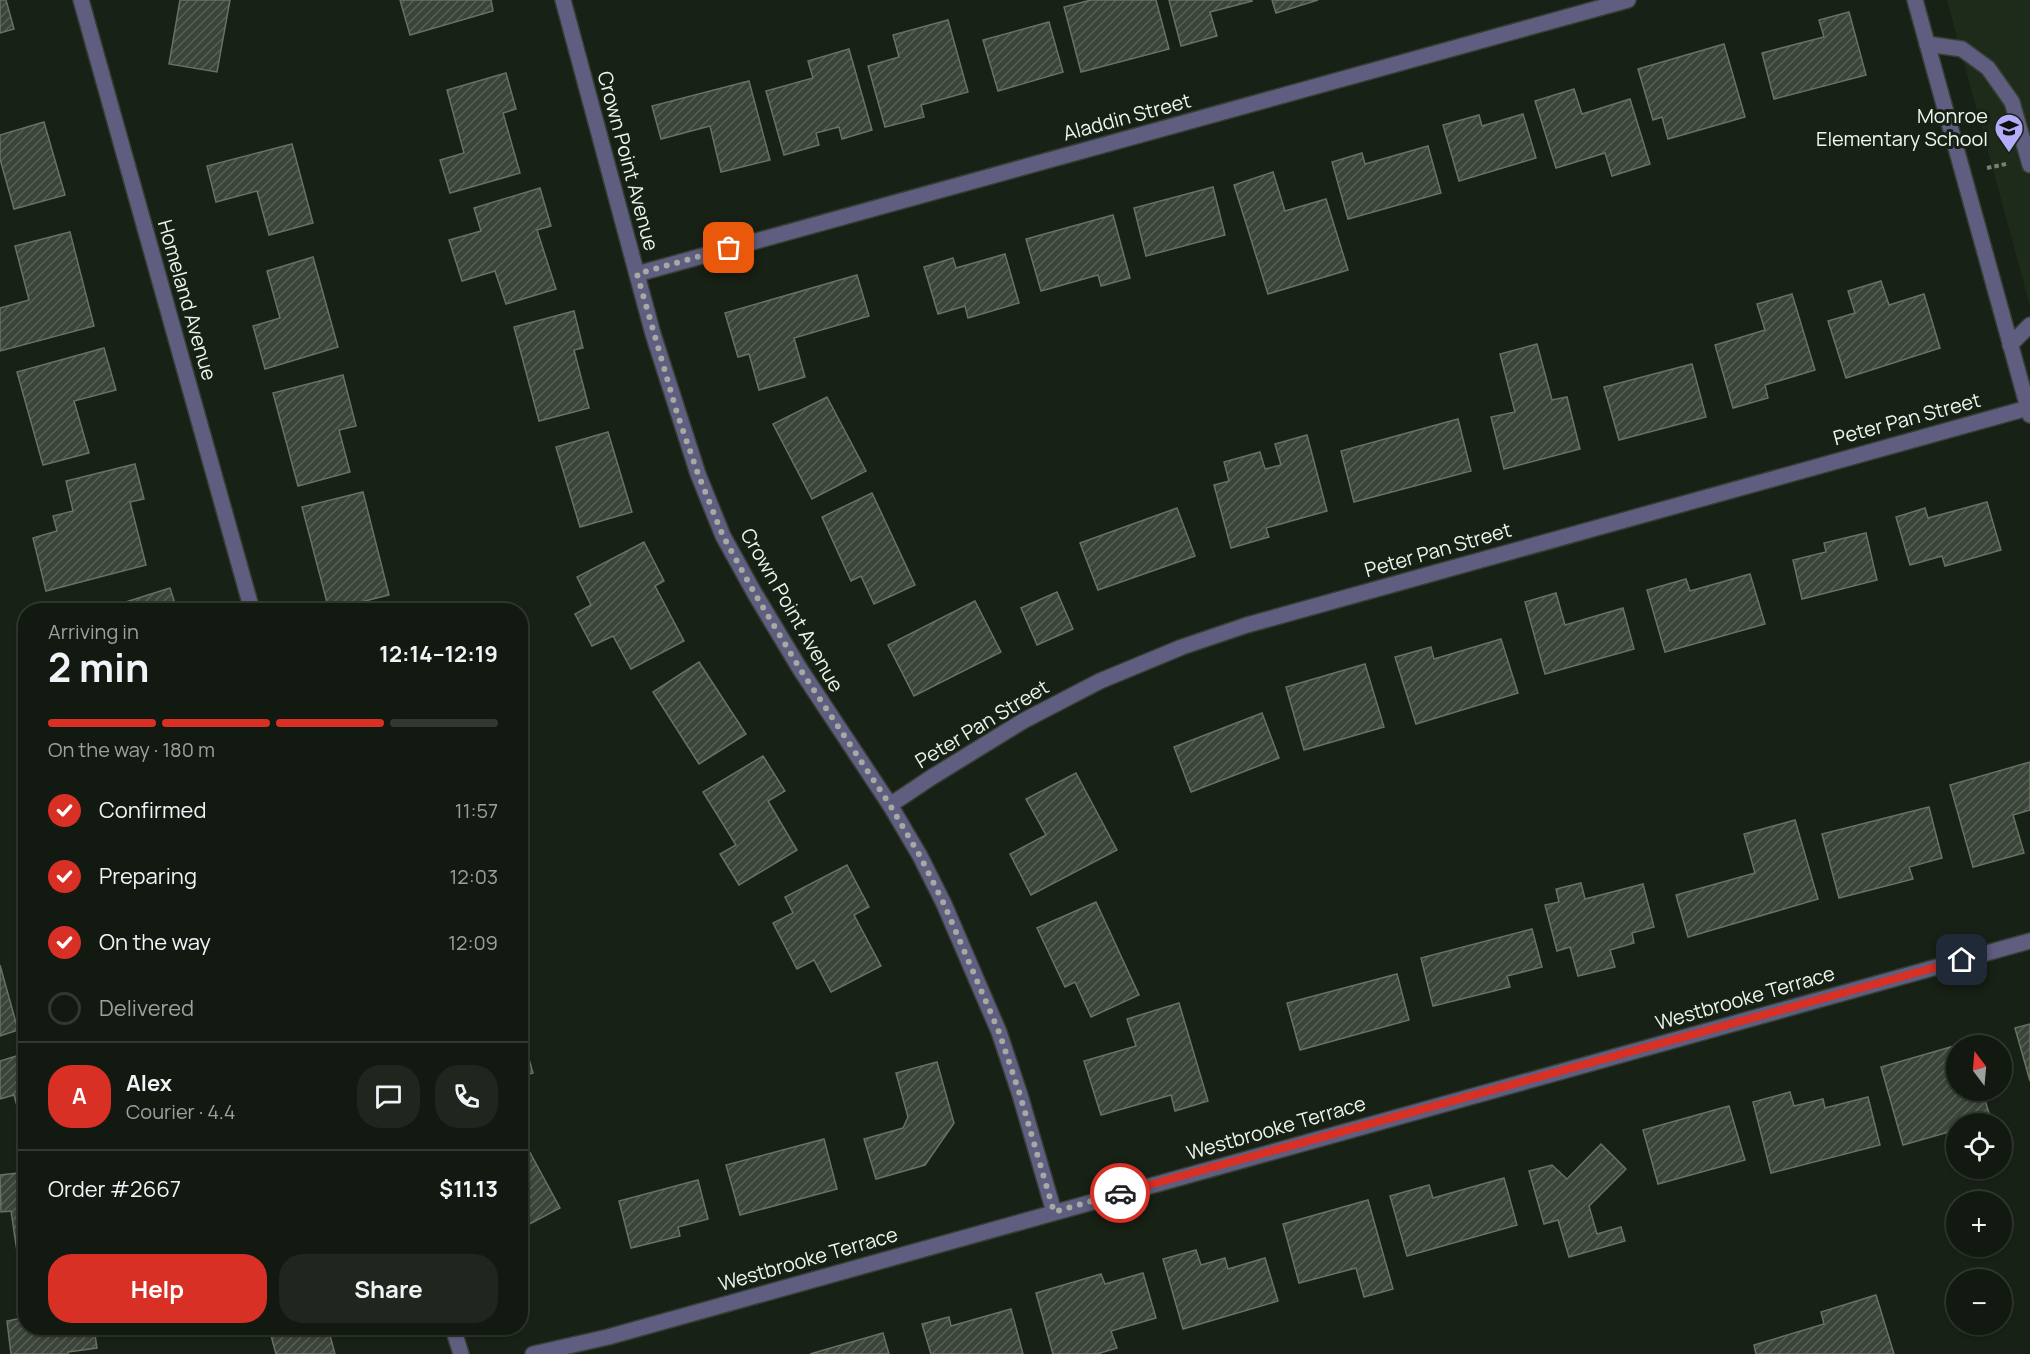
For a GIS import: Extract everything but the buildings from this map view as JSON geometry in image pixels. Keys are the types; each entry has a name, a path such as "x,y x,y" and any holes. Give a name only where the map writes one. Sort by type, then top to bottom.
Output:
{"street":[{"name":"Homeland Avenue","path":"81,0 250,603"},
{"name":"Crown Point Avenue","path":"563,0 677,413 723,536 800,669 890,805 920,856 944,904 999,1032 1054,1212"},
{"name":"Aladdin Street","path":"637,274 1628,0"},
{"path":"1915,0 2029,412"},
{"path":"1927,44 1962,49 1988,68 2012,102 2030,165"},
{"path":"2010,345 2030,325"},
{"name":"Peter Pan Street","path":"890,805 1023,721 1100,681 1182,647 1291,613 2029,412"},
{"name":"Westbrooke Terrace","path":"533,1354 608,1337 2030,941"},
{"path":"455,1335 460,1354"}],"shaded area":[{"name":"Monroe Elementary School","path":"1947,0 2030,0 2030,306"}],"way so far":[{"path":"729,248 637,274 677,413 723,536 800,669 890,805 920,856 944,904 999,1032 1042,1166 1054,1212 1120,1193"}],"place":[{"name":"Monroe Elementary School","path":"2009,154"}],"route":[{"path":"1120,1193 1962,960"}]}
